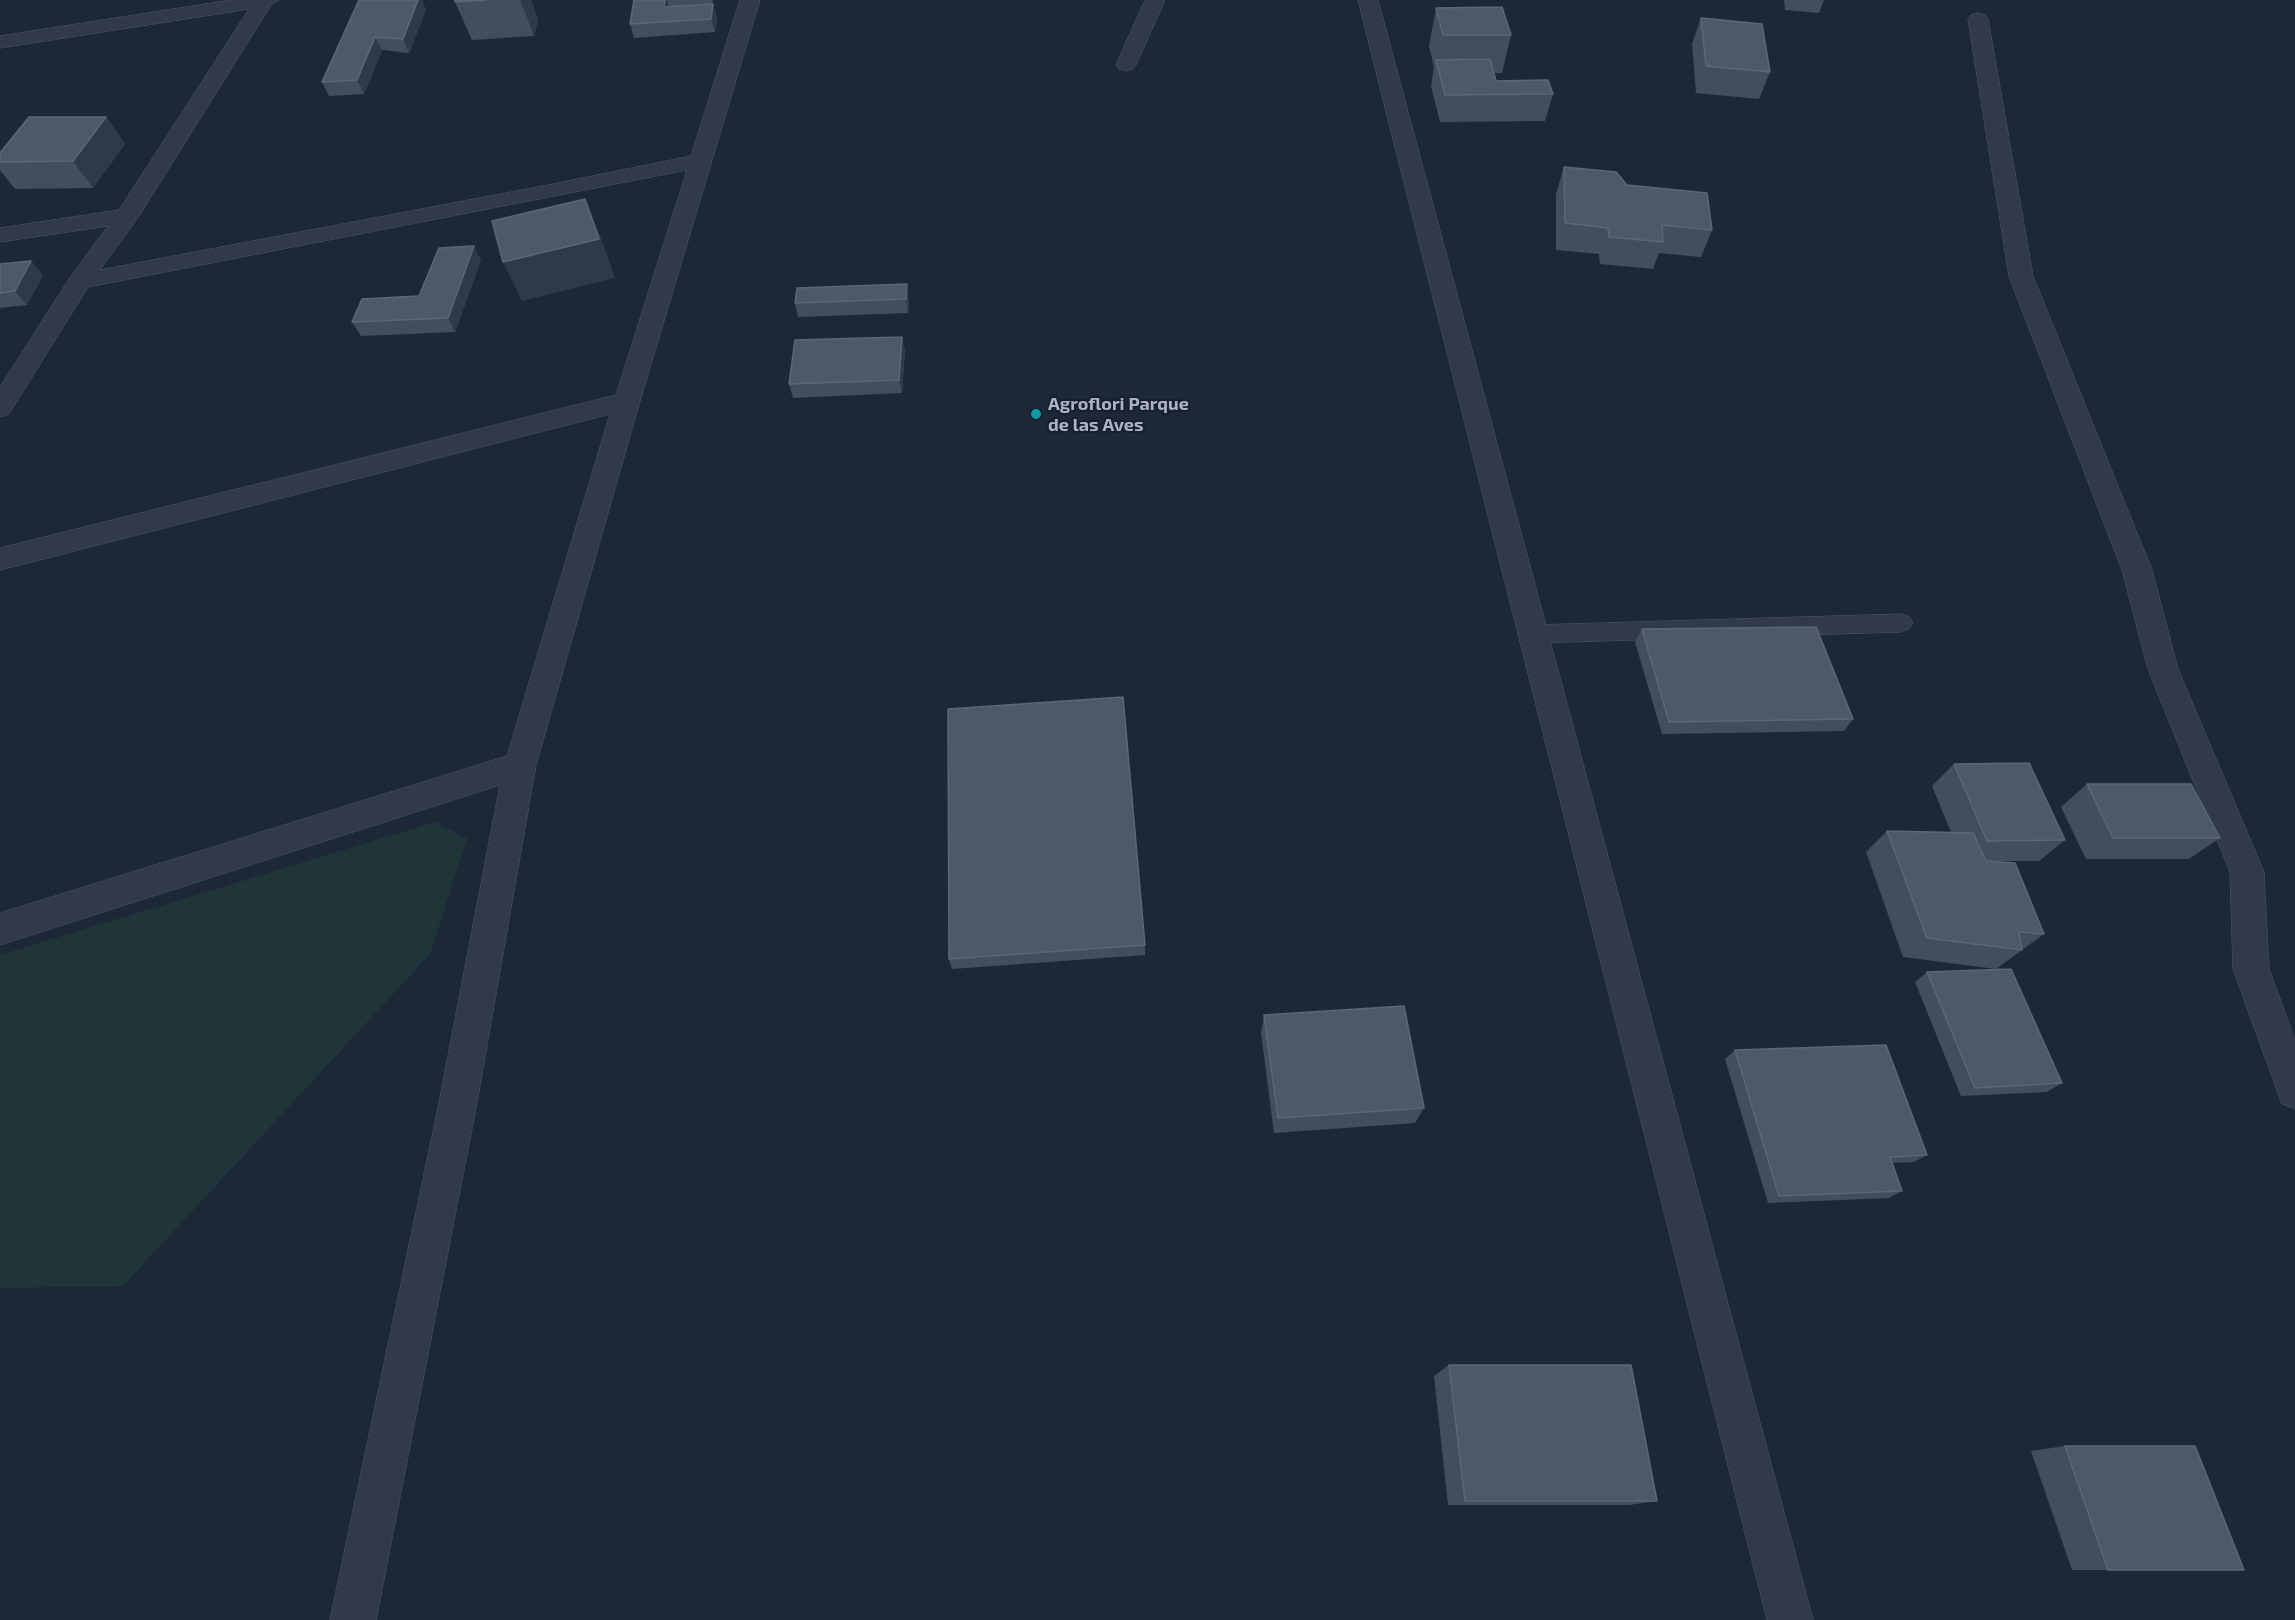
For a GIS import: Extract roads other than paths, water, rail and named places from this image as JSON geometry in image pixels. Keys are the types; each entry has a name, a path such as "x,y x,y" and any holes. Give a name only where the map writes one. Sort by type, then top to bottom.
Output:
{"street":[{"path":"0,42 267,0"},
{"path":"1,406 80,281 127,216 267,0"},
{"path":"353,1620 459,1096 520,765 627,401 750,0"},
{"path":"1126,65 1155,0"},
{"path":"1368,0 1790,1620"},
{"path":"74,30 102,8"},
{"path":"1978,19 2021,276 2137,570 2163,669 2247,872 2251,969 2295,1091"},
{"path":"80,281 548,192 702,160"},
{"path":"0,235 127,216"},
{"path":"0,559 627,401"},
{"path":"0,929 520,765"}],"lane":[{"path":"1534,634 1901,623"}],"place":[{"name":"Agroflori Parque de las Aves","path":"1036,414"}]}
